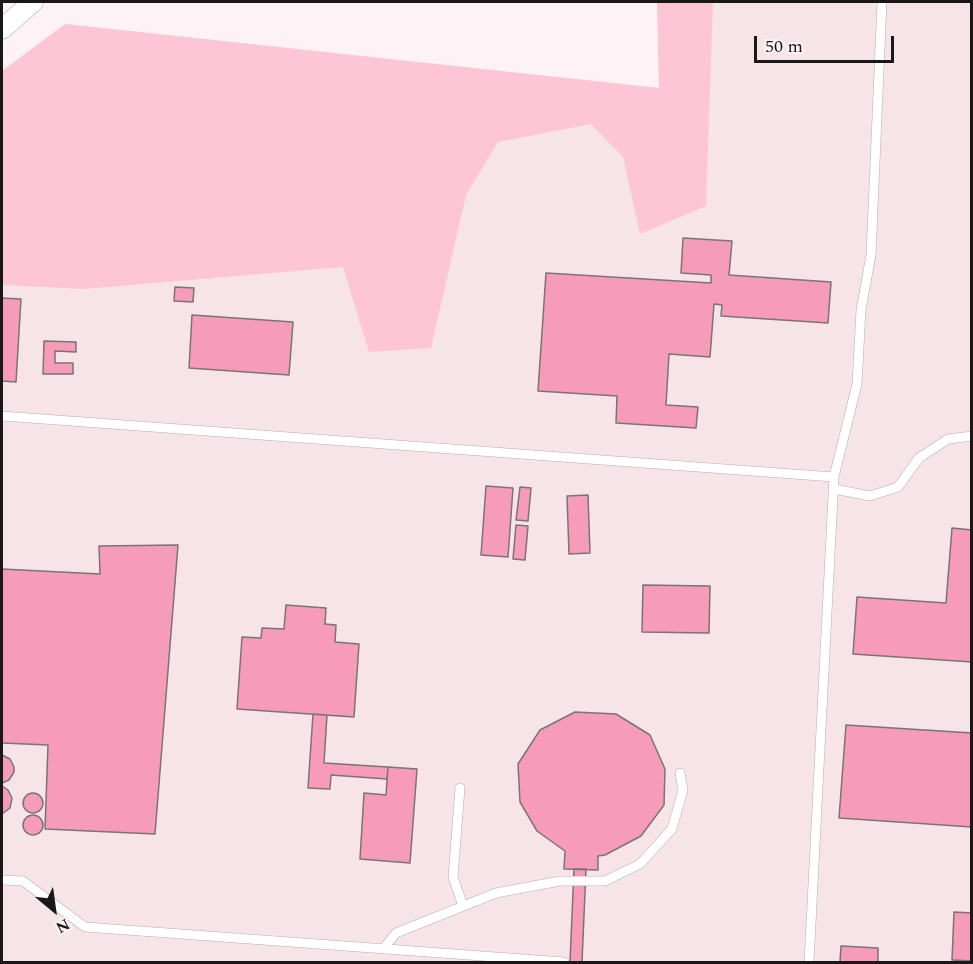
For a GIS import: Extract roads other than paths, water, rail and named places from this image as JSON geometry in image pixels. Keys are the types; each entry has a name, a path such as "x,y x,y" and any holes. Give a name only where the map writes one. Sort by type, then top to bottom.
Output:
{"street":[{"path":"2,29 33,2"}],"lane":[{"path":"809,963 834,477 857,384 861,310 871,255 882,2"},
{"path":"2,416 834,477"},
{"path":"834,489 870,496 898,488 919,459 948,439 972,436"},
{"path":"383,949 396,933 496,893 560,881 605,881 640,864 672,829 683,790 680,772"},
{"path":"460,788 453,877 463,906"},
{"path":"2,880 23,881 86,927 564,963"}]}
